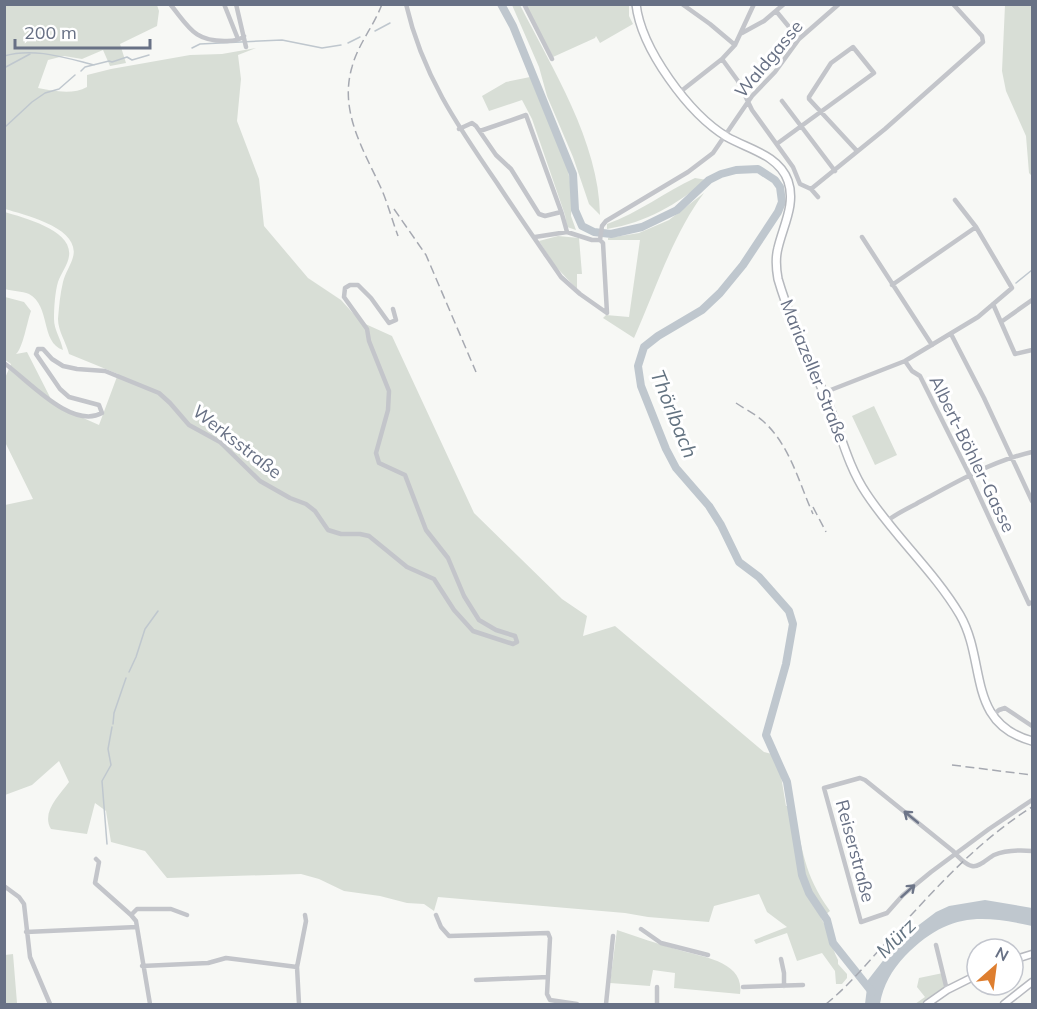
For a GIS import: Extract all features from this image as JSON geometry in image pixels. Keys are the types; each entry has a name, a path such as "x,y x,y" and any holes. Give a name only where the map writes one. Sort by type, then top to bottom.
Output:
{"main road":[{"name":"Mariazeller Straße","path":"636,4 639,23 648,46 696,111 726,136 769,158 780,167 788,180 791,197 777,253 778,279 860,484 960,616 968,633 983,699 993,715 1008,731 1032,741"}],"street":[{"path":"170,4 188,27 202,38 245,41 236,4"},
{"path":"224,4 238,39"},
{"path":"406,4 421,56 459,129 561,277 607,313 601,239 591,240 567,232 535,237"},
{"path":"524,4 552,59"},
{"path":"682,4 735,45"},
{"path":"680,92 722,59 735,45 754,4"},
{"path":"742,33 764,21 784,4"},
{"name":"Waldgasse","path":"601,239 602,226 606,220 702,163 713,153 747,103 776,72 799,39 839,4"},
{"path":"811,189 835,171 983,42 982,36 953,4"},
{"path":"776,11 799,39"},
{"path":"778,143 821,112 874,73 853,46 831,63 809,94 809,99 821,112 857,151"},
{"path":"722,59 738,81 747,103 778,143 793,167 800,184 811,189 818,197"},
{"path":"782,101 835,171"},
{"path":"480,130 526,115 567,232"},
{"path":"459,129 472,123 480,130 496,155 511,169 539,214 545,216 561,212"},
{"path":"823,393 905,361 951,334 1011,288 976,227 955,200"},
{"path":"892,285 976,227"},
{"path":"862,237 932,345"},
{"name":"Werksstraße","path":"4,363 47,399 80,414 96,416 102,413 99,405 69,397 60,389 36,354 38,349 43,349 63,366 105,370 159,393 189,425 220,442 260,481 306,504 315,511 328,530 341,534 369,536 407,567 434,579 454,610 473,631 513,644 517,642 515,636 496,630 479,620 464,596 448,558 426,530 405,475 379,463 377,458 388,410 389,391 369,341 367,329 344,297 345,288 358,285 389,322 396,320 393,309"},
{"path":"1001,322 1032,300"},
{"path":"993,304 1015,354 1032,350"},
{"path":"951,334 1032,501"},
{"name":"Albert-Böhler-Gasse","path":"905,361 912,371 920,376 970,476 1029,604 1032,602"},
{"path":"887,521 970,476 1032,452"},
{"path":"993,715 1005,708 1032,726"},
{"name":"Reiserstraße","path":"860,778 865,780 956,854 924,878 886,913 861,922 824,788 860,778"},
{"path":"1032,800 956,854 972,866 1005,852 1032,851"},
{"path":"96,859 99,862 95,883 131,915 137,927 150,1005"},
{"path":"4,886 19,897 24,904 30,957 50,1005"},
{"path":"131,915 136,909 163,908 187,915"},
{"path":"300,1005 297,967 306,921 305,915"},
{"path":"436,915 441,927 449,936 548,933 550,938 547,994 550,1000 577,1005"},
{"path":"26,932 137,927"},
{"path":"641,929 661,943 708,955"},
{"path":"606,1005 613,936"},
{"path":"936,945 947,990"},
{"path":"142,966 208,963 226,958 297,967"},
{"path":"781,959 784,986"},
{"path":"476,980 548,977"},
{"path":"927,1005 947,990 965,981"},
{"path":"1005,1005 1032,982"},
{"path":"743,987 803,985"},
{"path":"657,987 657,1005"}],"shaded area":[{"path":"5,5 157,5 159,11 157,26 120,44 126,63 110,66 103,50 82,59 64,56 48,60 38,88 69,92 87,87 87,75 111,69 190,55 222,54 256,48 238,55 241,79 237,121 259,179 264,226 308,278 341,300 361,322 392,336 474,513 562,599 587,616 583,636 615,626 764,752 772,754 780,770 786,806 793,806 809,873 830,911 821,918 838,964 847,974 842,984 836,984 835,971 822,953 797,961 787,933 756,944 754,940 787,927 767,912 759,894 714,906 709,922 438,897 434,911 424,904 344,891 319,879 301,874 167,878 145,851 111,842 106,811 95,803 87,834 51,829 48,823 50,810 69,782 59,761 32,785 5,795 5,505 33,499 5,442 5,378 11,364 5,360 5,297 24,302 31,311 23,341 16,354 27,352 54,405 99,425 118,374 69,354 61,332 58,319 61,291 73,257 73,247 69,238 49,224 5,209"},
{"path":"512,5 520,5 572,106 592,160 598,188 600,215 589,204 573,157 547,96 539,67"},
{"path":"526,5 629,5 629,16 633,24 600,43 596,36 553,57"},
{"path":"1005,5 1032,5 1032,176 1029,173 1026,136 1006,91 1002,71"},
{"path":"530,77 568,170 572,194 571,216 576,230 567,227 532,119 522,100 489,111 482,96 506,82"},
{"path":"695,178 707,180 684,197 648,217 607,229 607,224"},
{"path":"704,193 683,226 665,263 634,338 603,318 606,315 629,317 640,240 608,240 608,238 639,233 669,220"},
{"path":"5,212 56,232 68,247 69,256 58,282 54,310 55,327 63,350 51,340 36,300 29,294 5,289"},
{"path":"558,236 579,238 582,274 577,274 577,289 556,267 539,241"},
{"path":"874,406 897,455 875,465 852,416"},
{"name":"Mürz","path":"985,900 1032,908 1032,926 979,919 949,925 920,942 900,961 886,984 880,1004 865,1004 868,980 899,940 936,912 949,906"},
{"path":"617,930 720,962 736,974 740,983 740,994 674,988 675,973 653,970 650,986 610,983"},
{"path":"13,954 17,1003 5,1004 5,955"},
{"path":"943,973 947,987 925,1004 915,1004 925,997 917,987 919,978"}],"waterway":[{"name":"Thörlbach","path":"501,4 513,26 573,174 575,210 582,226 594,232 611,234 642,227 677,210 709,180 736,170 758,169 775,180 780,187 782,202 778,212 743,265 720,293 702,310 644,347 638,366 641,386 676,468 709,506 739,562 759,577 789,611 793,624 786,664 766,735 787,782 802,875 809,893 827,920 833,943 872,992"},
{"path":"375,31 390,23"},
{"path":"348,43 360,37"},
{"path":"192,48 200,44 282,40 322,48 341,45"},
{"path":"4,56 38,53 94,65"},
{"path":"4,68 30,54"},
{"path":"81,71 85,67 109,61 127,57 132,60 149,55"},
{"path":"4,128 32,102 45,93 59,89 75,75"},
{"path":"1016,283 1032,270"},
{"path":"129,672 145,629 158,611"},
{"path":"113,724 114,713 126,678"},
{"path":"107,844 102,781 111,765 108,749 112,727"}],"railway":[{"path":"382,4 352,67 349,99 360,144 383,194 398,236"},
{"path":"394,209 426,255 476,372"},
{"path":"736,403 763,421 780,441 793,465 813,514"},
{"path":"813,507 826,532"},
{"path":"952,765 1032,775"},
{"path":"826,1004 854,978 952,872 990,837 1032,807"}]}
